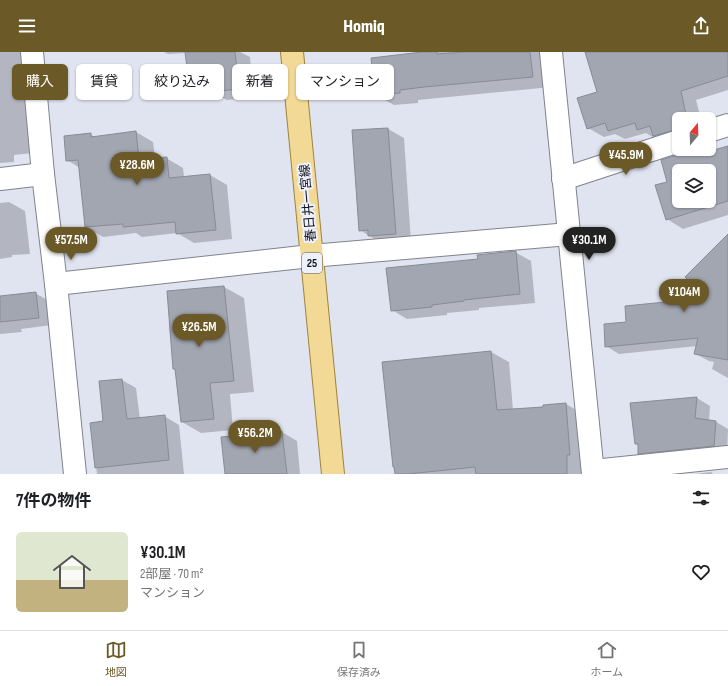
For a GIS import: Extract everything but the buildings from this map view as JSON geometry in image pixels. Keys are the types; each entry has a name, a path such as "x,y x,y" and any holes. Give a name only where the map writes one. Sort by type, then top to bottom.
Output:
{"main road":[{"name":"春日井一宮線","path":"292,52 333,474"}],"street":[{"path":"32,52 43,174 56,284 75,474"},
{"path":"551,52 593,472 728,457"},
{"path":"716,129 728,125"},
{"path":"563,179 672,143"},
{"path":"0,179 43,174"},
{"path":"56,284 312,256 569,234"}]}
